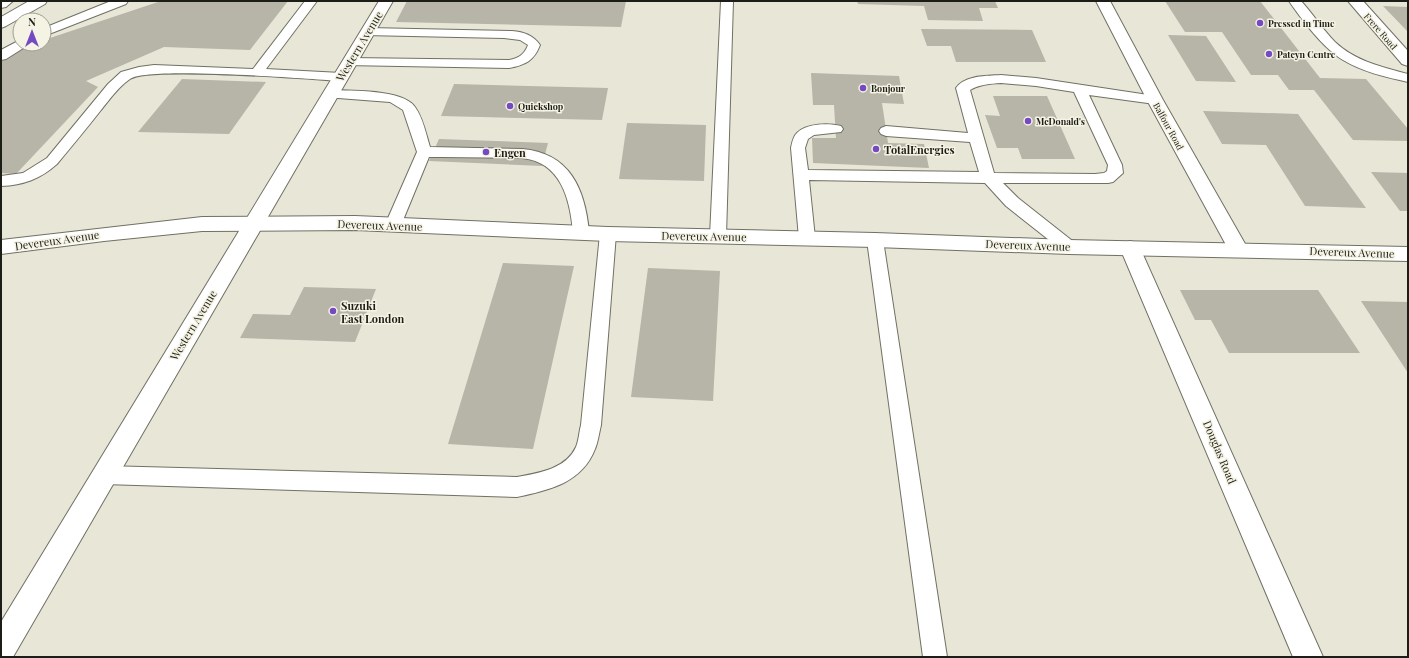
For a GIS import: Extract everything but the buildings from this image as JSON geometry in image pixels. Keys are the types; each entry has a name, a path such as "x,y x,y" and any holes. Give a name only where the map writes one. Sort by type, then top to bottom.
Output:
{"street":[{"path":"1,4 6,1"},
{"path":"1,22 40,1"},
{"name":"Western Avenue","path":"1,649 386,1"},
{"name":"Balfour Road","path":"1103,1 1155,100 1238,249"},
{"name":"Frere Road","path":"1355,1 1408,61"},
{"name":"Devereux Avenue","path":"1,247 161,227 202,224 253,224 393,225 608,234 807,238 1068,247 1238,249 1408,254"},
{"name":"Douglas Road","path":"1130,248 1308,657"}],"lane":[{"path":"52,28 122,1"},
{"path":"257,72 311,1"},
{"path":"718,236 727,1"},
{"path":"1295,1 1331,44 1344,54 1358,63 1408,78"},
{"path":"1,181 23,180 40,171 52,162 113,87 126,75 139,71 154,69 257,72 340,78 509,64 524,61 531,54 534,45 530,38 512,35 368,32"},
{"path":"1,56 12,49"},
{"path":"340,78 402,102 409,108 414,119 424,152 393,225"},
{"path":"1068,247 1012,202 988,177 963,88 967,84 990,80 1030,80 1155,100"},
{"path":"802,175 1108,178 1115,173 1115,165 1079,89"},
{"path":"807,238 802,175 798,148 799,139 804,133 814,130 836,129"},
{"path":"886,130 976,138"},
{"path":"424,152 529,154 540,156 549,160 559,169 570,186 577,206 581,232"},
{"path":"104,475 517,487 549,481 570,470 584,452 592,425 608,234"},
{"path":"875,240 936,657"}],"place":[{"name":"Pressed in Time","path":"1260,23"},
{"name":"Patcyn Centre","path":"1269,54"},
{"name":"Bonjour","path":"863,88"},
{"name":"Quickshop","path":"510,106"},
{"name":"McDonald's","path":"1028,121"},
{"name":"TotalEnergies","path":"876,149"},
{"name":"Engen","path":"486,152"},
{"name":"Suzuki East London","path":"333,311"}]}
